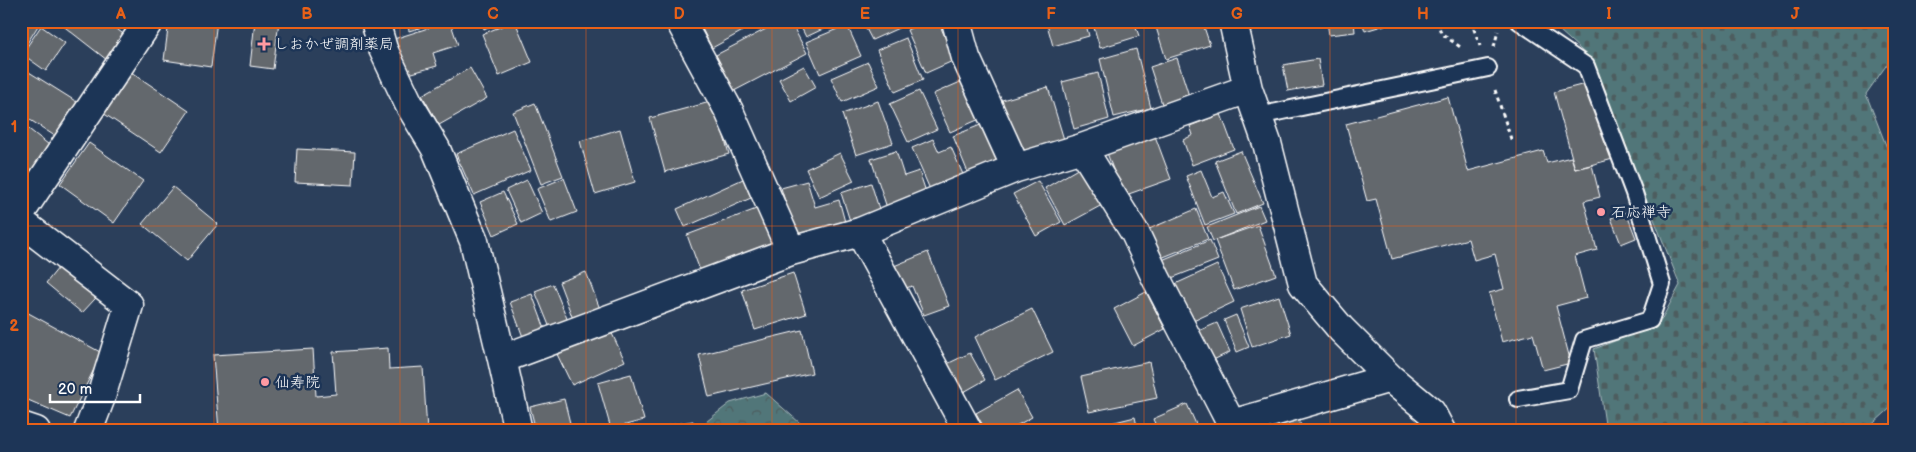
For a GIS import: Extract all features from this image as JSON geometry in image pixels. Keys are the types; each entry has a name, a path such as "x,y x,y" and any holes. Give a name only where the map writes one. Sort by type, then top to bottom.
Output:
{"street":[{"path":"21,212 149,21"},
{"path":"375,21 383,49 409,104 436,149 474,241 518,431"},
{"path":"680,21 729,112 791,251"},
{"path":"956,21 966,58 1016,168"},
{"path":"1233,21 1248,89 1267,143 1303,284 1341,329 1390,378 1431,412 1441,431"},
{"path":"502,359 791,251 860,232 1016,168 1082,148 1248,89"},
{"path":"1082,148 1135,233 1233,428 1390,378"},
{"path":"21,222 129,305 101,397 88,431"},
{"path":"860,232 968,431"},
{"path":"21,426 36,431"}],"lane":[{"path":"1518,21 1586,66 1634,193 1662,284 1650,320 1584,340 1569,390 1518,399"},
{"path":"1258,116 1488,68"}],"path":[{"path":"1437,21 1442,33 1488,68"}],"green space":[{"path":"1549,21 1895,21 1895,53 1866,94 1891,158 1890,225 1895,257 1895,404 1865,431 1606,431 1594,349 1659,324 1680,285 1591,59"},
{"path":"766,393 809,431 702,431 702,425 730,403"}],"building":[{"path":"21,21 41,21 21,53"},
{"path":"57,21 106,21 126,36 107,60"},
{"path":"169,21 217,21 211,67 164,60"},
{"name":"しおかぜ調剤薬局","path":"255,21 279,21 273,69 250,66"},
{"path":"407,21 425,21 426,26 409,31"},
{"path":"450,21 458,45 433,53 437,66 405,75 394,39"},
{"path":"481,21 501,21 484,29"},
{"path":"515,21 532,62 499,76 482,34"},
{"path":"698,21 759,21 759,22 712,48"},
{"path":"767,21 790,21 807,53 734,91 716,55 766,29 762,24"},
{"path":"798,21 840,21 806,37"},
{"path":"862,21 900,21 903,26 872,40"},
{"path":"926,21 938,21 955,60 926,73 907,30"},
{"path":"965,21 988,21 968,28"},
{"path":"1046,21 1085,21 1089,36 1053,46"},
{"path":"1092,21 1134,21 1139,36 1100,48"},
{"path":"1154,21 1202,21 1210,45 1166,59"},
{"path":"1327,21 1354,21 1355,32 1329,35"},
{"path":"1362,21 1392,21 1392,23 1365,31"},
{"path":"847,25 861,56 820,74 806,42"},
{"path":"41,26 65,43 46,71 22,54"},
{"path":"906,38 923,80 895,92 877,50"},
{"path":"1136,49 1151,108 1114,117 1100,59"},
{"path":"1177,58 1190,99 1163,107 1150,67"},
{"path":"1318,59 1322,85 1288,91 1283,65"},
{"path":"868,62 879,86 842,102 831,78"},
{"path":"804,66 816,87 791,101 779,79"},
{"path":"21,67 80,104 58,138 21,114"},
{"path":"470,68 487,98 439,125 422,95"},
{"path":"131,72 189,111 161,152 103,113"},
{"path":"1098,73 1109,119 1074,129 1062,82"},
{"path":"965,80 982,118 950,132 933,94"},
{"path":"1593,82 1613,159 1575,169 1554,92"},
{"path":"1048,87 1065,143 1019,156 1002,100"},
{"path":"919,91 937,129 908,142 890,104"},
{"path":"1448,97 1468,171 1543,151 1547,163 1571,157 1575,169 1592,165 1600,197 1584,201 1597,250 1575,256 1586,298 1556,306 1571,363 1543,370 1533,334 1502,342 1489,293 1504,289 1495,254 1474,260 1468,239 1392,259 1376,199 1367,201 1346,124"},
{"path":"714,101 729,154 665,172 650,118"},
{"path":"878,101 893,143 856,155 842,114"},
{"path":"535,103 563,176 541,184 513,112"},
{"path":"1221,114 1234,149 1192,165 1183,140 1193,135 1190,126"},
{"path":"21,123 53,148 28,179 21,173"},
{"path":"983,124 1001,168 971,180 953,136"},
{"path":"513,129 531,170 474,195 456,154"},
{"path":"620,129 635,182 595,194 580,141"},
{"path":"1155,136 1171,179 1123,196 1107,153"},
{"path":"933,139 939,152 951,147 965,179 932,194 912,148"},
{"path":"89,143 143,181 114,223 60,184"},
{"path":"297,149 355,152 353,185 295,182"},
{"path":"896,151 904,176 919,171 927,195 887,208 871,159"},
{"path":"1241,151 1263,203 1236,214 1215,161"},
{"path":"840,153 854,181 819,197 806,169"},
{"path":"1081,167 1102,205 1065,225 1045,188"},
{"path":"1201,170 1212,197 1224,192 1234,214 1205,225 1186,176"},
{"path":"564,178 577,212 551,222 537,189"},
{"path":"743,179 751,198 685,227 677,209"},
{"path":"527,180 542,213 521,223 506,190"},
{"path":"807,181 815,207 839,200 845,222 796,237 781,188"},
{"path":"1038,181 1061,222 1036,236 1013,194"},
{"path":"871,183 880,212 850,221 841,193"},
{"path":"173,187 218,224 187,261 142,224"},
{"path":"503,192 518,224 494,235 480,202"},
{"path":"1259,206 1265,220 1213,241 1207,227"},
{"path":"759,208 775,248 702,276 687,235"},
{"path":"1196,209 1208,239 1161,258 1149,229"},
{"path":"1626,212 1636,238 1621,244 1611,218"},
{"path":"1258,225 1276,275 1234,290 1215,240"},
{"path":"1210,240 1218,260 1169,279 1162,260"},
{"path":"928,252 949,306 924,315 912,286 903,289 894,266"},
{"path":"67,257 106,287 82,313 46,283"},
{"path":"1217,265 1234,302 1189,323 1171,286"},
{"path":"586,272 600,309 573,319 559,282"},
{"path":"793,273 806,314 755,330 742,290"},
{"path":"553,284 568,321 550,328 535,291"},
{"path":"1146,292 1165,329 1133,346 1114,309"},
{"path":"532,294 545,329 523,337 510,302"},
{"path":"1279,296 1291,334 1252,347 1240,309"},
{"path":"21,309 102,353 70,418 21,397"},
{"path":"1032,309 1053,352 995,380 975,337"},
{"path":"1236,315 1249,347 1237,352 1224,320"},
{"path":"607,323 625,361 572,385 554,348"},
{"path":"1217,323 1230,352 1209,362 1196,332"},
{"path":"802,330 812,373 709,397 699,355"},
{"name":"仙寿院","path":"388,348 389,369 423,367 427,431 219,431 213,355 313,349 316,396 336,394 333,352"},
{"path":"970,353 985,380 962,393 947,364"},
{"path":"1149,362 1157,398 1089,412 1081,377"},
{"path":"631,374 644,420 611,429 598,383"},
{"path":"1017,390 1032,417 1007,431 986,431 976,413"},
{"path":"564,399 572,431 536,431 530,407"},
{"path":"1187,404 1199,431 1158,431 1153,419"},
{"path":"1135,417 1138,431 1100,431 1099,426"},
{"path":"1298,418 1303,431 1273,431 1272,429"},
{"path":"693,421 695,431 666,431 665,426"}],"place":[{"name":"しおかぜ調剤薬局","path":"264,44"},
{"name":"石応禅寺","path":"1601,212"},
{"name":"仙寿院","path":"265,382"}]}
